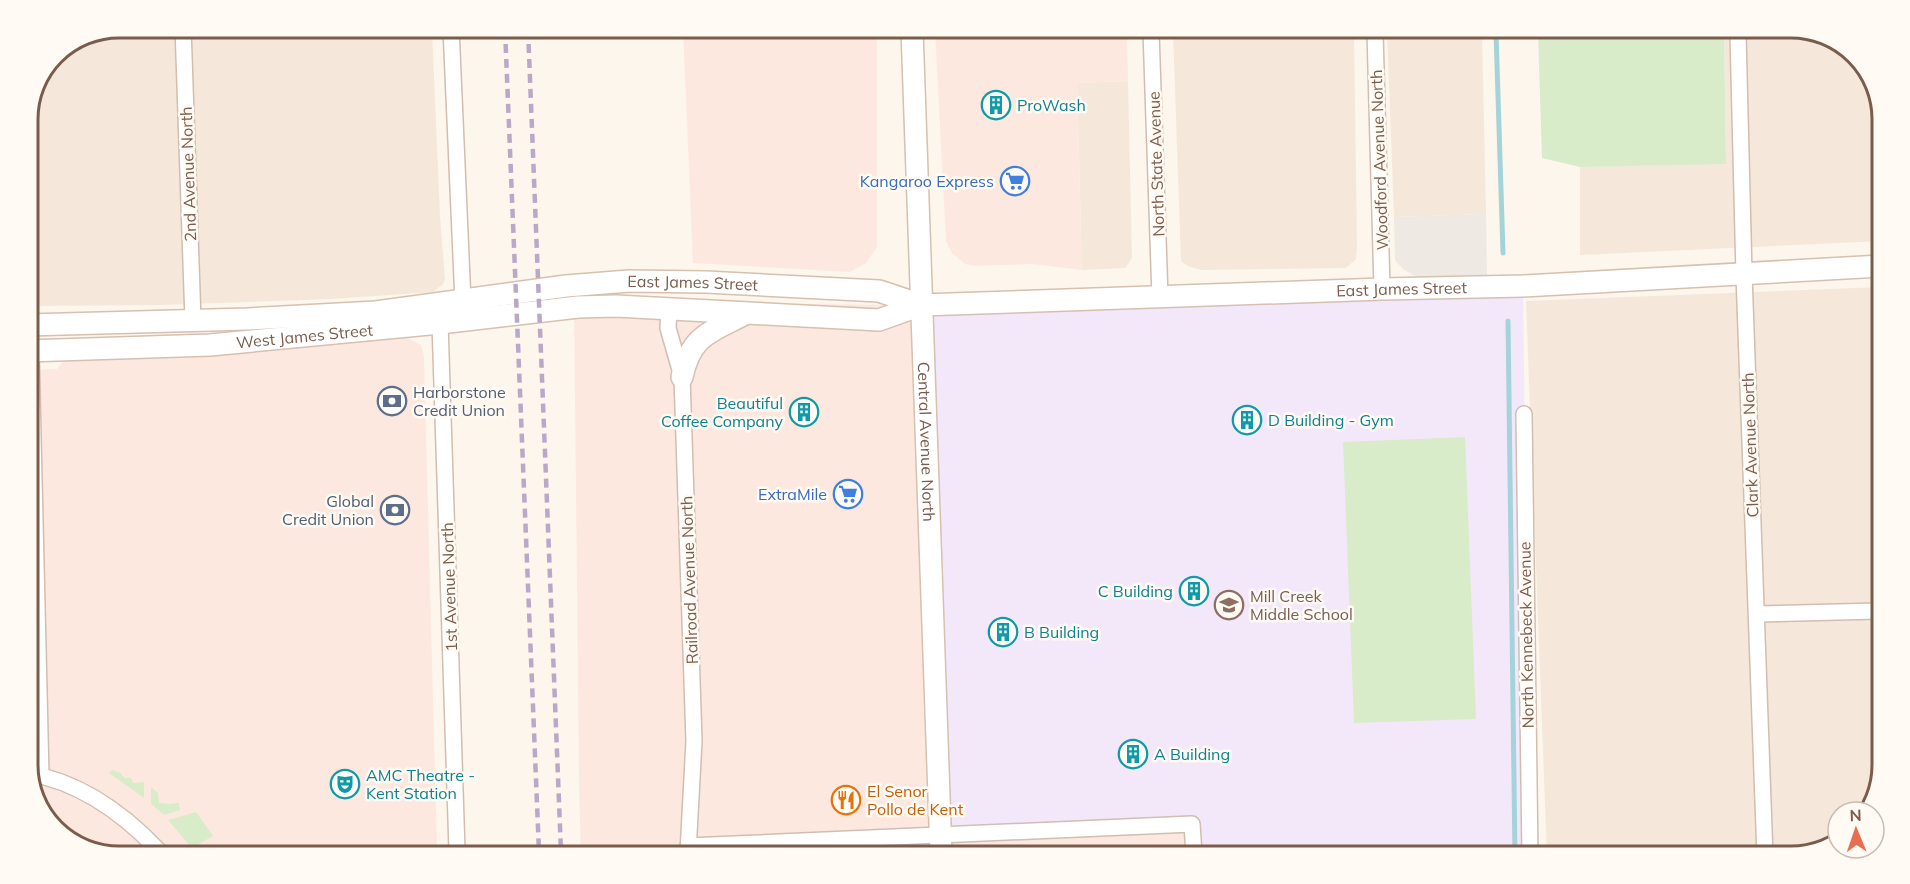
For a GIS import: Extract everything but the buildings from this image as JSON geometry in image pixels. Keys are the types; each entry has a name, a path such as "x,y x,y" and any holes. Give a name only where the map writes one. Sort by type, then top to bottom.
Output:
{"main road":[{"name":"Central Avenue North","path":"912,38 941,844"},
{"name":"East James Street","path":"579,307 616,306 879,320 921,305 1523,286 1872,267"},
{"name":"East James Street","path":"463,302 566,286 629,281 672,281 879,291 921,305"},
{"name":"West James Street","path":"38,325 193,321 376,312 463,302"},
{"name":"West James Street","path":"38,351 210,345 440,324 579,307"},
{"path":"682,377 686,358 699,340 717,327 747,313"},
{"path":"38,343 42,339 58,336 118,335 137,322"}],"street":[{"name":"2nd Avenue North","path":"183,38 193,321"},
{"path":"451,38 463,302"},
{"name":"North State Avenue","path":"1151,38 1160,297"},
{"name":"Woodford Avenue North","path":"1375,38 1382,289"},
{"name":"Clark Avenue North","path":"1738,38 1744,275 1765,846"},
{"name":"Railroad Avenue North","path":"669,309 668,328 682,377 694,741 688,846"},
{"name":"1st Avenue North","path":"440,324 457,846"},
{"name":"North Kennebeck Avenue","path":"1524,414 1530,846"},
{"path":"1757,614 1872,611"},
{"path":"39,777 104,802 125,818 154,846"},
{"path":"840,846 941,844 1192,824 1193,846"}],"shaded area":[{"path":"118,38 432,38 445,279 443,284 433,292 332,299 159,305 38,306 38,113 44,87 51,73 61,61 73,51 87,44 103,39"},
{"path":"683,38 877,38 877,247 866,263 850,272 693,263"},
{"path":"935,38 1127,38 1128,81 1077,83 1082,270 1032,264 975,266 965,264 952,253 946,241"},
{"path":"1173,38 1354,38 1356,259 1346,268 1201,270 1181,261"},
{"path":"1387,38 1482,38 1486,214 1394,217"},
{"path":"1724,38 1807,39 1832,48 1849,61 1859,73 1871,103 1872,241 1580,255 1580,167 1726,163"},
{"path":"1128,81 1132,258 1125,268 1082,270 1077,83"},
{"path":"1486,214 1487,276 1418,278 1403,269 1395,260 1394,217"},
{"name":"Mill Creek Middle School","path":"1523,286 1530,846 1193,846 1192,824 940,834 921,305"},
{"path":"1872,287 1872,766 1871,781 1865,800 1826,800 1826,838 1802,846 1547,846 1526,301"},
{"path":"574,302 921,305 1192,824 1193,846 581,846"},
{"path":"406,337 421,345 424,356 437,846 103,845 87,840 69,830 48,806 40,787 38,771 38,370 57,369 64,360 175,358"}],"green space":[{"path":"1538,38 1724,38 1726,164 1580,167 1542,158"},
{"path":"1465,437 1476,719 1354,723 1343,442"},
{"path":"112,770 121,773 124,778 131,778 133,783 144,782 144,798 109,773"},
{"path":"151,787 158,793 159,803 179,803 180,810 164,815 151,804"},
{"path":"196,812 213,836 196,846 190,846 168,820"}],"waterway":[{"path":"1496,38 1503,253"},
{"path":"1508,321 1515,846"}],"railway":[{"path":"505,38 539,846"},
{"path":"528,38 561,846"}],"place":[{"name":"ProWash","path":"996,105"},
{"name":"Kangaroo Express","path":"1015,181"},
{"name":"Harborstone Credit Union","path":"392,401"},
{"name":"Beautiful Coffee Company","path":"804,412"},
{"name":"D Building - Gym","path":"1247,420"},
{"name":"ExtraMile","path":"848,494"},
{"name":"Global Credit Union","path":"395,510"},
{"name":"C Building","path":"1194,591"},
{"name":"Mill Creek Middle School","path":"1229,605"},
{"name":"B Building","path":"1003,632"},
{"name":"A Building","path":"1133,754"},
{"name":"AMC Theatre - Kent Station","path":"345,784"},
{"name":"El Senor Pollo de Kent","path":"846,800"}]}
